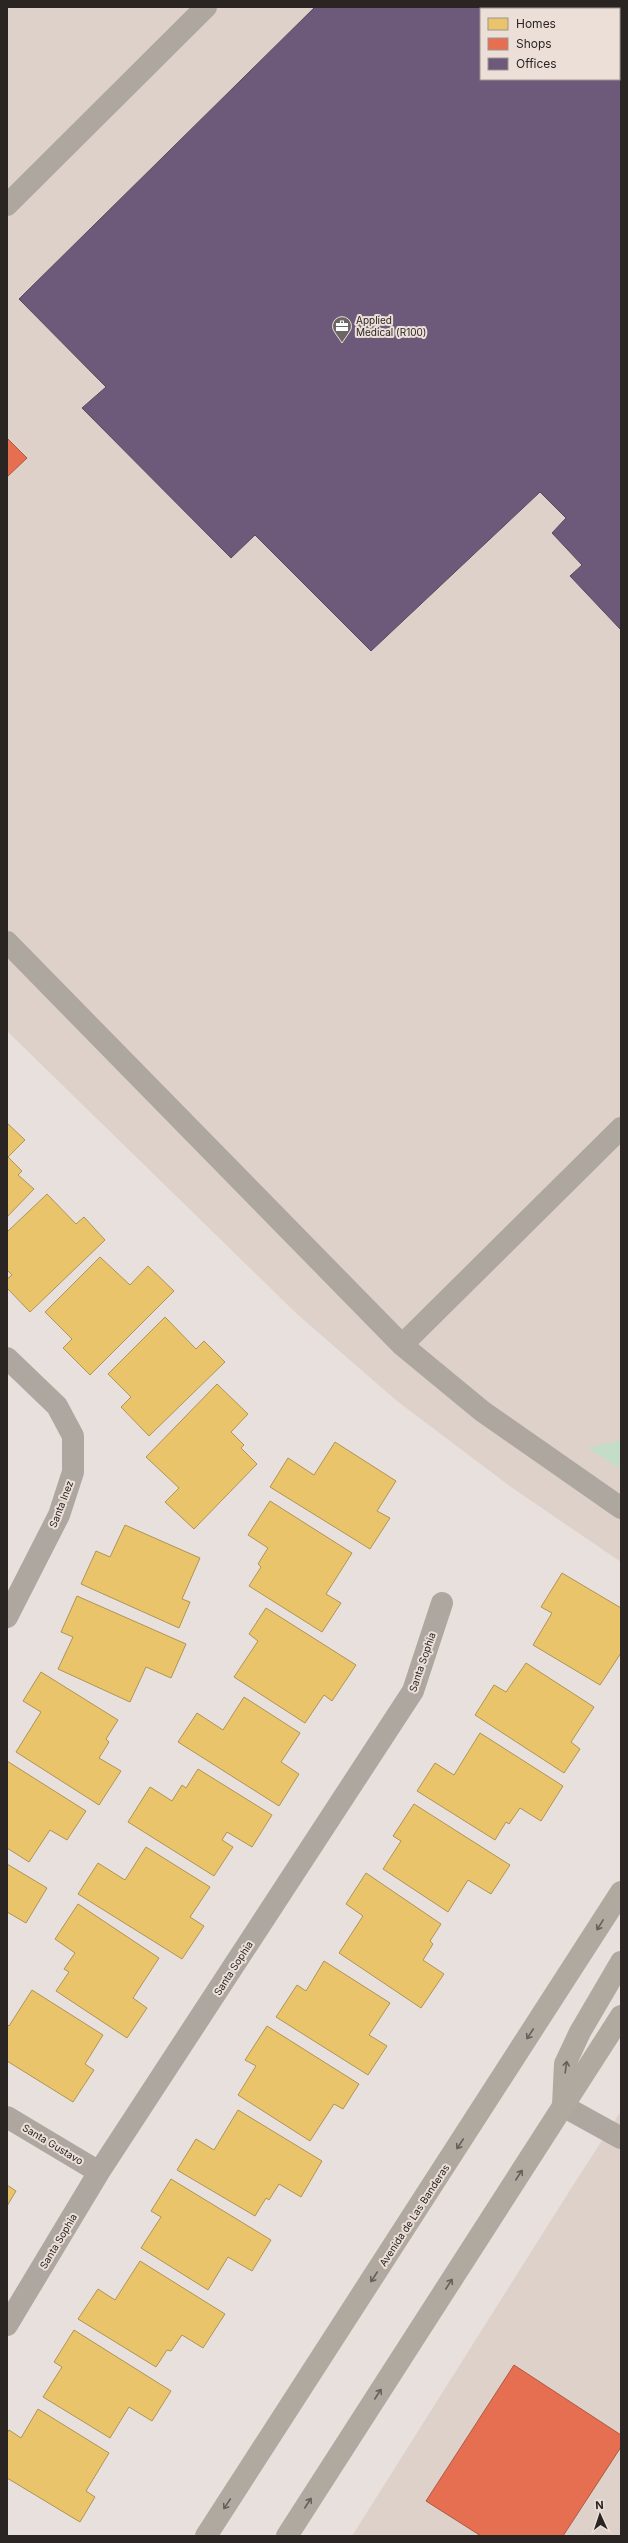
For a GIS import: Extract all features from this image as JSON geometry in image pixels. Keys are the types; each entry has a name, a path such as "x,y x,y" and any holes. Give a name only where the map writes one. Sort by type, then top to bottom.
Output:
{"main road":[{"name":"Avenida de Las Banderas","path":"206,2536 621,1892"},
{"path":"563,2106 565,2064 580,2032 621,1962"},
{"path":"287,2536 621,2016"}],"street":[{"path":"7,204 206,7"},
{"path":"7,942 402,1345 482,1411 621,1508"},
{"path":"402,1345 621,1128"},
{"name":"Santa Inez","path":"7,1358 57,1406 73,1436 73,1472 59,1515 7,1617"},
{"name":"Santa Sophia","path":"7,2325 100,2172 413,1691 442,1603"},
{"path":"563,2106 621,2138"},
{"name":"Santa Gustavo","path":"7,2117 100,2172"}],"shaded area":[{"path":"7,7 621,7 621,1562 511,1487 397,1401 297,1314 7,1031"},
{"path":"621,2111 621,2536 352,2536 572,2187"}],"green space":[{"path":"621,1440 621,1469 588,1448"}],"building: Homes":[{"path":"7,1123 25,1140 8,1157 22,1171 18,1175 34,1189 7,1217"},
{"path":"47,1194 76,1224 84,1217 105,1240 30,1312 7,1288 7,1279 12,1275 7,1270 7,1232"},
{"path":"100,1257 130,1285 148,1266 174,1291 90,1375 63,1348 72,1339 45,1312"},
{"path":"165,1317 196,1349 204,1341 225,1362 149,1436 121,1407 131,1397 108,1374"},
{"path":"217,1384 248,1414 231,1432 244,1445 241,1448 257,1464 194,1529 165,1502 179,1488 146,1457"},
{"path":"335,1442 396,1481 377,1511 390,1518 370,1549 270,1487 288,1458 314,1475"},
{"path":"270,1501 352,1553 326,1594 341,1603 322,1632 249,1586 261,1567 258,1564 268,1548 248,1535"},
{"path":"125,1525 200,1558 182,1599 190,1602 179,1628 81,1584 96,1551 110,1557"},
{"path":"562,1573 621,1608 621,1653 600,1685 533,1645 552,1613 541,1607"},
{"path":"77,1596 186,1644 171,1678 146,1667 130,1702 58,1669 73,1637 61,1632"},
{"path":"266,1608 356,1665 332,1701 324,1695 305,1723 234,1677 258,1641 249,1634"},
{"path":"526,1663 594,1707 571,1742 580,1749 564,1773 475,1715 494,1685 506,1692"},
{"path":"41,1672 118,1720 106,1739 109,1742 99,1758 121,1771 99,1805 16,1752 41,1712 23,1701"},
{"path":"244,1697 300,1733 281,1762 299,1774 279,1806 178,1742 197,1713 223,1730"},
{"path":"480,1733 563,1786 541,1821 520,1808 509,1824 506,1822 495,1840 417,1791 435,1763 454,1775"},
{"path":"7,1761 86,1811 67,1840 50,1830 29,1862 7,1848"},
{"path":"198,1769 272,1815 252,1847 227,1832 222,1840 233,1847 214,1876 128,1822 150,1787 172,1801 182,1785 186,1788"},
{"path":"414,1804 510,1865 491,1894 468,1880 448,1912 383,1869 401,1841 393,1836"},
{"path":"146,1847 210,1887 190,1917 204,1926 182,1959 78,1894 98,1863 125,1880"},
{"path":"7,1864 47,1888 26,1923 7,1912"},
{"path":"366,1873 441,1924 430,1941 433,1944 423,1960 444,1974 421,2008 339,1953 363,1916 346,1904"},
{"path":"78,1904 159,1958 133,1998 147,2008 127,2038 56,1991 69,1972 64,1969 75,1953 55,1939"},
{"path":"324,1961 390,2003 369,2035 387,2046 368,2075 276,2017 297,1985 306,1991"},
{"path":"32,1990 103,2035 85,2064 94,2070 73,2102 7,2061 7,2024 9,2026"},
{"path":"267,2026 359,2084 343,2109 334,2104 310,2141 238,2095 256,2066 245,2060"},
{"path":"238,2110 322,2161 301,2197 279,2184 269,2200 266,2198 255,2216 177,2170 196,2139 214,2150"},
{"path":"171,2179 271,2240 252,2271 228,2257 208,2290 141,2248 161,2217 151,2211"},
{"path":"7,2185 16,2191 7,2206"},
{"path":"140,2261 225,2314 203,2348 182,2335 171,2351 167,2350 156,2367 78,2319 98,2289 115,2300"},
{"path":"74,2330 171,2391 152,2421 129,2407 110,2438 43,2397 62,2367 54,2362"},
{"path":"38,2409 109,2453 86,2491 95,2497 80,2522 7,2478 7,2433 9,2430 21,2438"}],"building: Shops":[{"path":"7,438 27,458 7,477"},
{"path":"514,2365 621,2435 621,2447 563,2536 481,2536 426,2501"}],"building: Offices":[{"name":"Applied Medical (R100)","path":"315,7 621,7 621,630 570,576 582,565 552,533 566,518 540,492 371,651 255,535 231,558 82,408 106,387 19,299"}],"place":[{"name":"Applied Medical (R100)","path":"342,343"}]}
